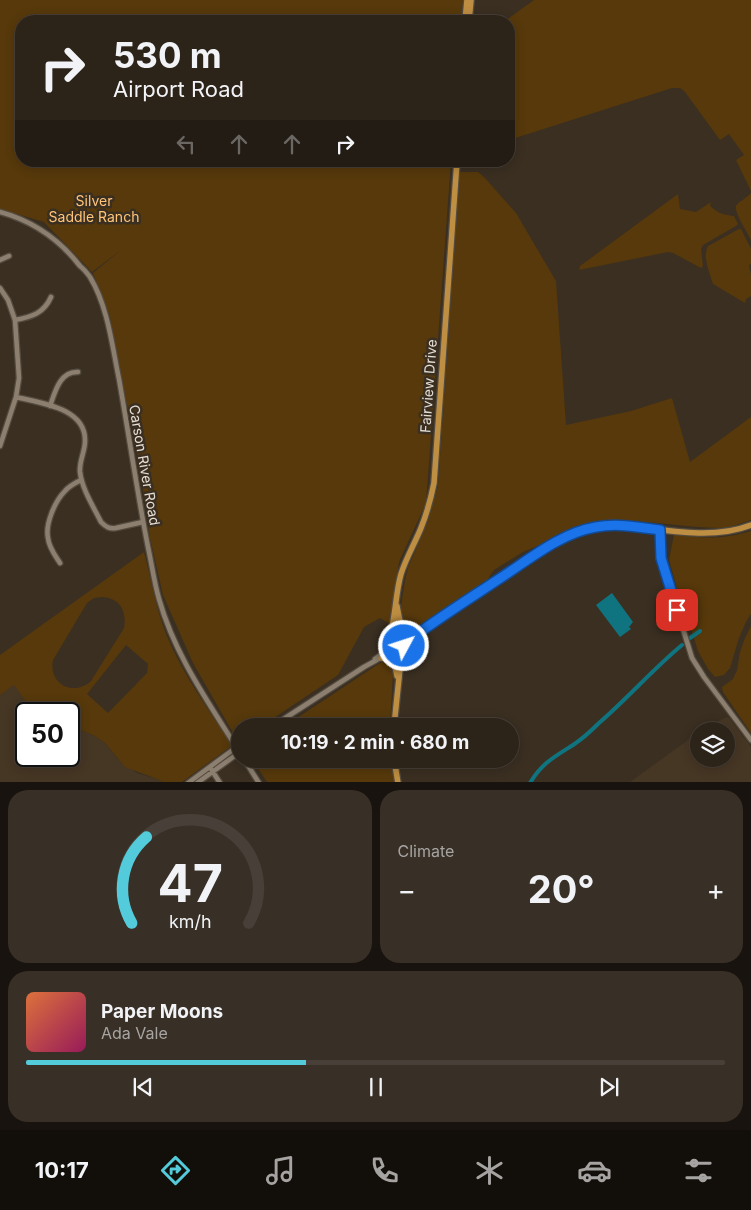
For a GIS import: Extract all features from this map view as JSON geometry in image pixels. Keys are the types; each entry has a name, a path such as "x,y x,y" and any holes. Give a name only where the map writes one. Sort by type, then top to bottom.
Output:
{"main road":[{"path":"467,0 467,15"},
{"path":"468,15 471,0"},
{"name":"Fairview Drive","path":"390,638 402,573 427,512 434,483 456,167"},
{"path":"426,627 411,634 393,636 390,638 388,646 394,651 400,651 426,627 549,546 573,534 596,527 616,525 660,530 717,533 733,531 751,525"},
{"path":"396,604 402,627 411,634"},
{"name":"Fairview Drive","path":"396,604 399,636"},
{"path":"395,718 403,647 403,640 399,636"},
{"path":"394,651 399,680"},
{"path":"381,658 388,658 392,661 399,680"},
{"path":"396,768 398,782"}],"street":[{"name":"Carson River Road","path":"0,212 16,216 54,238 73,256 90,277 102,304 111,336 143,522 159,598 173,639 191,676 231,738"},
{"path":"0,260 9,256"},
{"path":"0,288 8,300 16,320 19,378 16,397 0,446"},
{"path":"16,320 28,318 38,312 47,306 51,297"},
{"path":"50,406 62,380 68,373 78,372"},
{"path":"16,397 50,406 67,412 76,418 84,431 85,446 80,466 81,480 101,522 106,527 116,528 143,522"},
{"path":"60,563 48,542 49,521 60,496 70,486 81,480"},
{"path":"660,530 661,558 692,658 751,740"},
{"path":"364,668 383,653 388,646"},
{"path":"286,718 394,651"},
{"path":"188,782 231,755"},
{"path":"250,768 259,782"},
{"path":"197,782 211,769"},
{"path":"211,769 220,782"}],"shaded area":[{"path":"14,684 27,702 15,702 15,767 80,767 81,730 105,743 117,758 137,773 163,782 0,782 0,695"},
{"path":"727,717 732,722 716,722"},
{"path":"735,726 751,747 751,782 630,782 690,739 690,767 735,767"}],"green space":[{"name":"Silver Saddle Ranch","path":"0,0 463,0 462,15 15,15 15,167 451,167 426,503 399,562 390,624 380,618 364,627 338,675 274,718 231,718 231,729 193,663 163,595 150,538 140,470 110,317 93,273 121,250 92,272 44,222 0,209"},
{"path":"534,0 751,0 751,191 736,160 744,155 729,134 720,140 685,92 680,88 672,88 515,138 515,15 513,15"},
{"path":"460,172 478,172 516,213 556,281 566,425 631,411 672,398 690,462 751,417 751,520 730,527 719,528 637,522 588,525 523,552 494,570 484,586 419,629 414,629 403,624 401,606 408,568 428,521 438,486"},
{"path":"751,193 751,240 739,218 736,206"},
{"path":"678,194 680,209 696,212 711,202 710,206 716,211 734,216 738,224 703,245 701,249 703,266 701,268 668,252 579,270 580,266"},
{"path":"741,229 751,249 751,264 749,265 751,296 746,299 745,303 713,284 706,260 708,246"},
{"path":"751,531 751,614 739,638 730,668 724,675 715,677 698,651 685,609 683,609 669,560 674,535 713,538"},
{"path":"144,552 156,604 172,648 188,677 231,744 230,747 182,782 163,782 125,767 105,743 95,736 80,730 80,702 26,702 14,685 0,695 0,655","holes":["94,598 108,598 121,606 125,622 124,628 91,681 77,688 64,686 54,676 53,660 87,603","126,645 148,664 147,673 108,713 87,694"]},
{"path":"751,626 751,733 723,692 722,687 733,679 737,670 740,652"},
{"path":"383,662 390,665 393,673 390,718 297,718"},
{"path":"258,768 392,768 396,782 267,782"}],"water":[{"path":"612,593 633,622 629,627 631,629 620,637 596,605"}],"waterway":[{"path":"690,638 700,631"},
{"path":"531,782 544,765 586,735 682,645"}],"route":[{"path":"404,646 404,644 426,627 549,546 573,534 596,527 627,525 660,530 661,558 677,610"}]}
